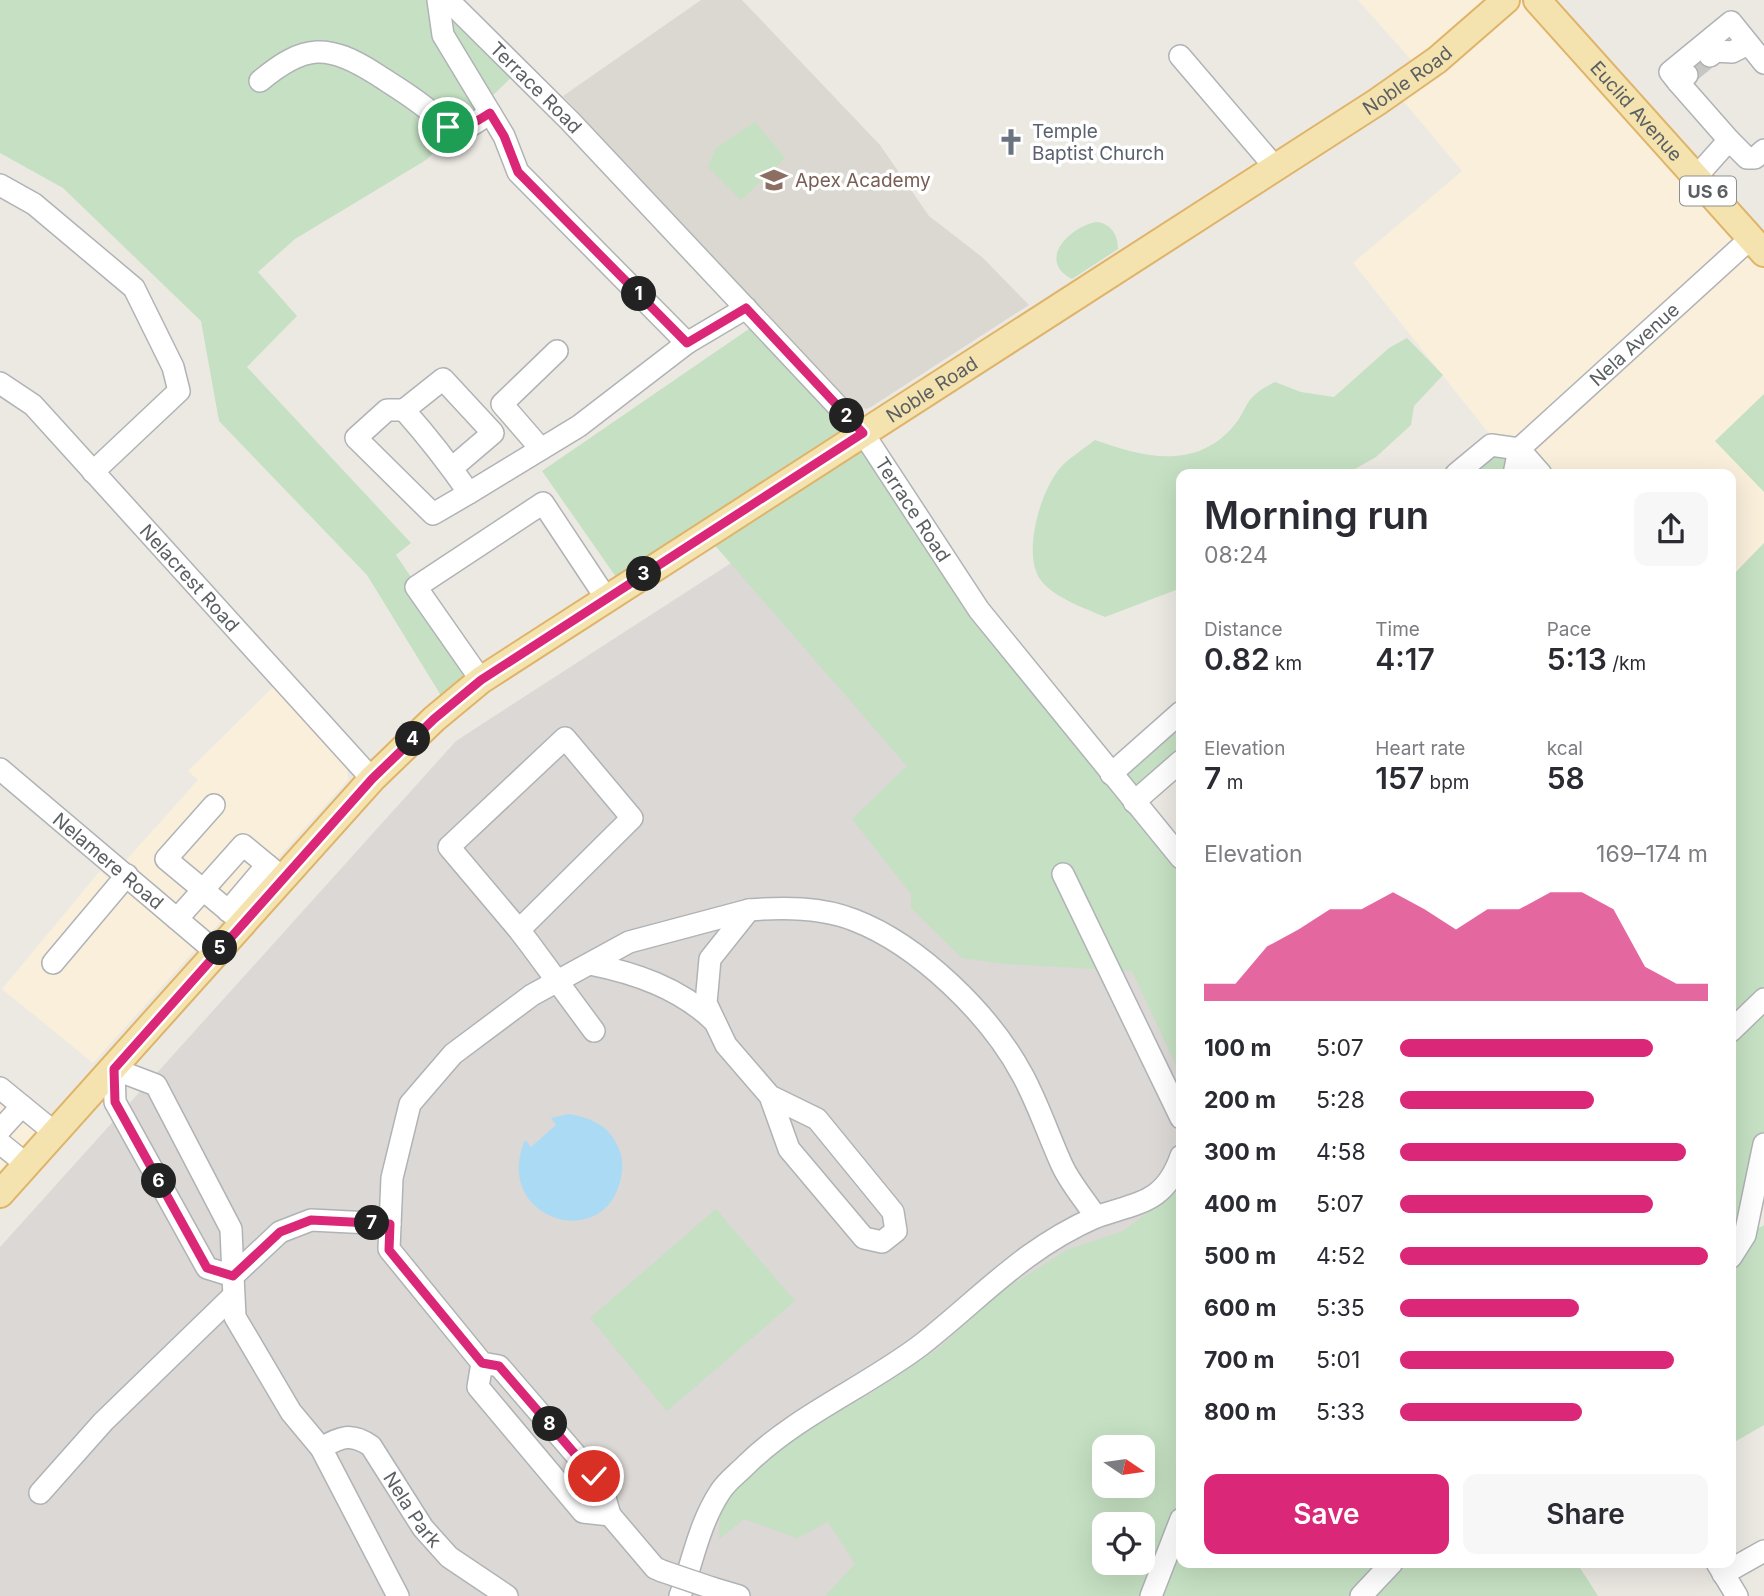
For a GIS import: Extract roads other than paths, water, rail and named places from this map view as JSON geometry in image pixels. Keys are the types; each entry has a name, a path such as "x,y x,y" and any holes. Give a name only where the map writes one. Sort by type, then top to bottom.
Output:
{"main road":[{"name":"Noble Road","path":"0,1194 216,953 235,917 275,871 434,719 481,680 1377,102 1437,60 1506,0"},
{"name":"Euclid Avenue","path":"1537,0 1757,246"}],"street":[{"path":"438,0 443,35 504,136 518,172 687,343"},
{"name":"Terrace Road","path":"448,0 570,121 653,214 863,433 979,610 1176,852"},
{"path":"1764,63 1731,22 1670,72 1684,78 1699,107 1747,158 1755,158 1764,150"},
{"path":"1710,56 1716,51 1732,52 1748,44"},
{"path":"260,82 282,63 305,53 322,51 355,61 423,105 448,127 460,129 470,126 490,113"},
{"path":"1180,56 1274,166"},
{"path":"1696,177 1729,140"},
{"path":"0,185 34,204 134,288 173,367 179,391 93,472"},
{"name":"Nela Avenue","path":"1518,449 1757,246"},
{"path":"452,468 492,433 443,379 404,410 387,410 356,438 433,514 579,426 687,343 746,308"},
{"path":"541,449 502,404 556,351"},
{"name":"Nelacrest Road","path":"0,383 33,405 372,779"},
{"path":"404,410 452,468 469,494"},
{"path":"1462,469 1491,444 1518,449 1536,469"},
{"path":"1515,469 1518,449"},
{"path":"481,680 416,587 542,503 606,598"},
{"path":"1111,774 1176,716"},
{"path":"519,930 632,818 565,738 449,847 519,930 594,1031"},
{"path":"1134,802 1176,765"},
{"name":"Nelamere Road","path":"0,769 216,953"},
{"path":"53,963 134,881 166,859 214,805"},
{"path":"177,919 243,845 275,871"},
{"path":"166,859 235,917"},
{"path":"1063,874 1176,1108"},
{"path":"739,1596 655,1568 610,1516 601,1484 499,1366 482,1363 389,1250 392,1178 410,1104 453,1054 532,995 629,943 749,910 790,906 852,919 903,944 971,1004 999,1038 1022,1073 1045,1121 1062,1166 1096,1217"},
{"path":"749,910 710,959 706,1003 726,1045 770,1096 789,1149 864,1238 882,1242 896,1231 893,1212 817,1119 770,1096"},
{"path":"590,964 642,978 699,1006 715,1022"},
{"path":"1736,1026 1764,999"},
{"path":"233,1286 207,1268 115,1102 114,1069 156,1085 231,1229 235,1317 290,1412 321,1448 398,1596"},
{"path":"0,1088 55,1133"},
{"path":"0,1130 22,1106"},
{"path":"0,1143 26,1164"},
{"path":"1736,1250 1745,1236 1764,1144"},
{"path":"680,1596 700,1531 720,1490 760,1451 783,1432 921,1344 1031,1251 1063,1231 1156,1197 1176,1170"},
{"path":"40,1493 280,1232 311,1220 390,1224"},
{"path":"1745,1236 1764,1225"},
{"path":"482,1363 478,1387 583,1512 610,1516"},
{"name":"Nela Park","path":"321,1448 345,1435 359,1437 371,1446 432,1538 449,1557 507,1596"},
{"path":"1151,1596 1176,1532"},
{"path":"1736,1562 1764,1551"},
{"path":"1361,1596 1387,1568"},
{"path":"1720,1568 1737,1596"}],"water":[{"path":"569,1114 599,1124 611,1134 622,1158 619,1185 608,1205 591,1217 572,1221 552,1217 535,1206 523,1189 519,1167 525,1140 531,1147 556,1125 551,1118"}],"tunnel":[{"path":"1689,73 1710,56"}],"place":[{"name":"Temple Baptist Church","path":"1011,142"},
{"name":"Apex Academy","path":"774,180"}]}
